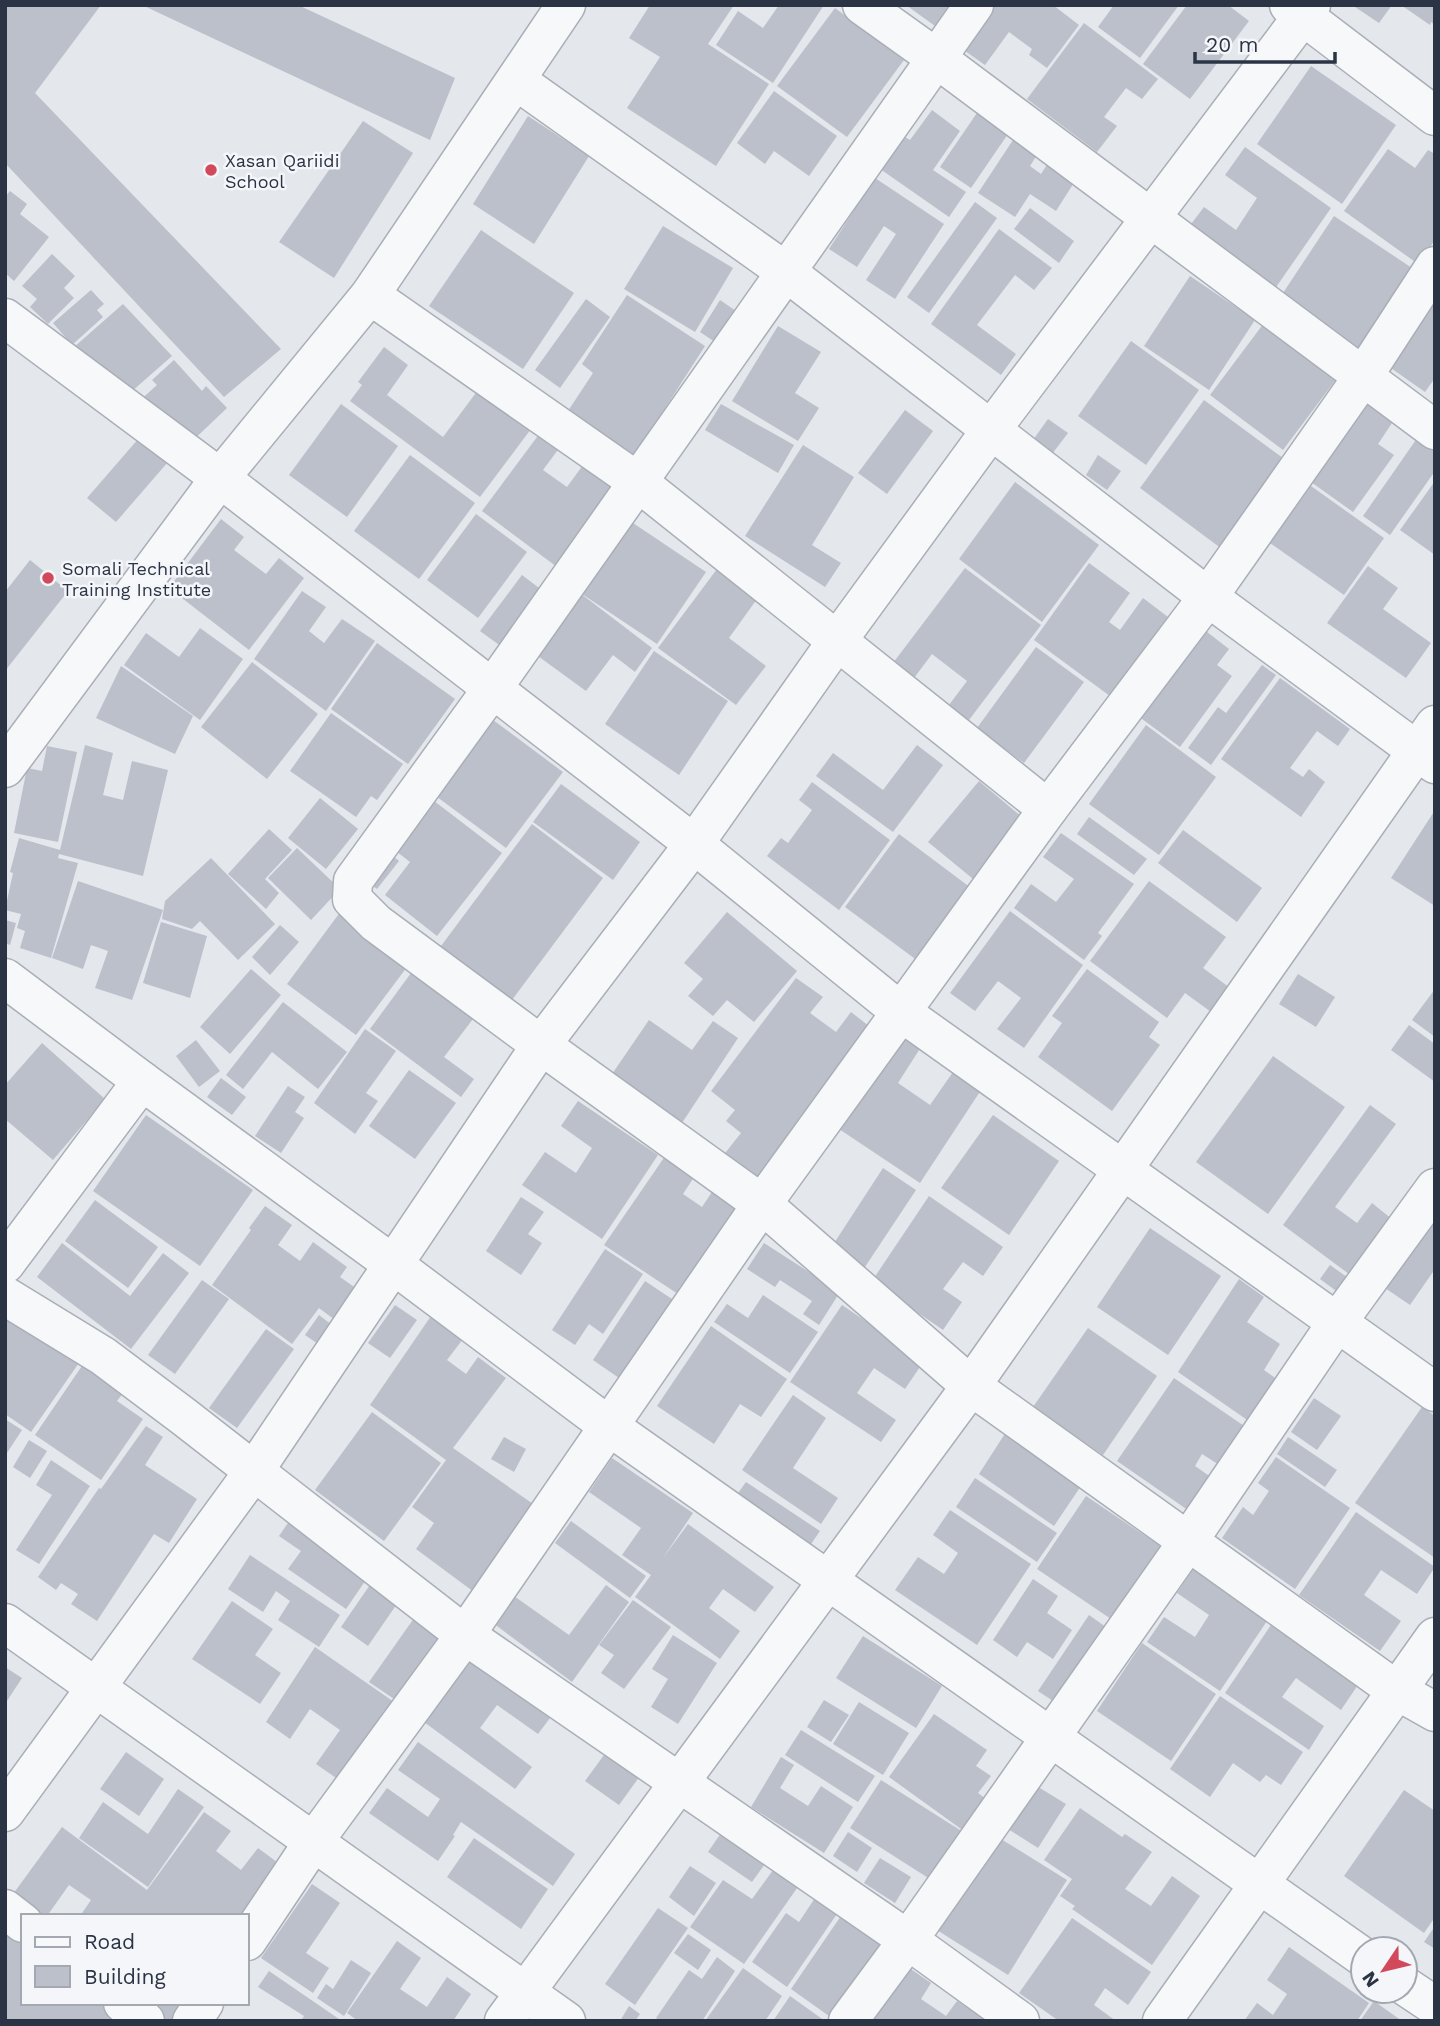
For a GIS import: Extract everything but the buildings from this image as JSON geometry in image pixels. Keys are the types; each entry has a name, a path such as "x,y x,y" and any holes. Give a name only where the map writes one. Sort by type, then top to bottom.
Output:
{"street":[{"path":"5,768 220,478 370,295 566,5"},
{"path":"862,5 1435,430"},
{"path":"974,5 492,690 353,881 352,899 376,923 762,1204 971,1387 1396,1690 1435,1712"},
{"path":"5,1812 254,1471 541,1045 694,844 836,641 1151,219 1301,9 1435,116"},
{"path":"515,2006 971,1387 1122,1169 1429,747 1208,597 785,271 517,80"},
{"path":"248,1940 314,1841 465,1635 762,1204 1048,809 1208,597 1362,378 1435,266"},
{"path":"370,295 638,482 1048,809"},
{"path":"5,318 220,478 694,844 901,1012 1435,1392"},
{"path":"5,978 610,1427 1349,1947"},
{"path":"5,1264 142,1081"},
{"path":"848,2021 908,1940 1189,1540 1336,1324 1435,1188"},
{"path":"5,1296 103,1356 465,1635 908,1940 1020,2021"},
{"path":"5,1623 314,1841 515,2006 566,2021"},
{"path":"1162,2021 1435,1637"},
{"path":"5,1909 21,1921"},
{"path":"1419,1995 1435,2006"},
{"path":"125,2005 145,2021"},
{"path":"192,2021 203,2005"}],"place":[{"name":"Xasan Qariidi School","path":"211,170"},
{"name":"Somali Technical Training Institute","path":"48,578"}]}
